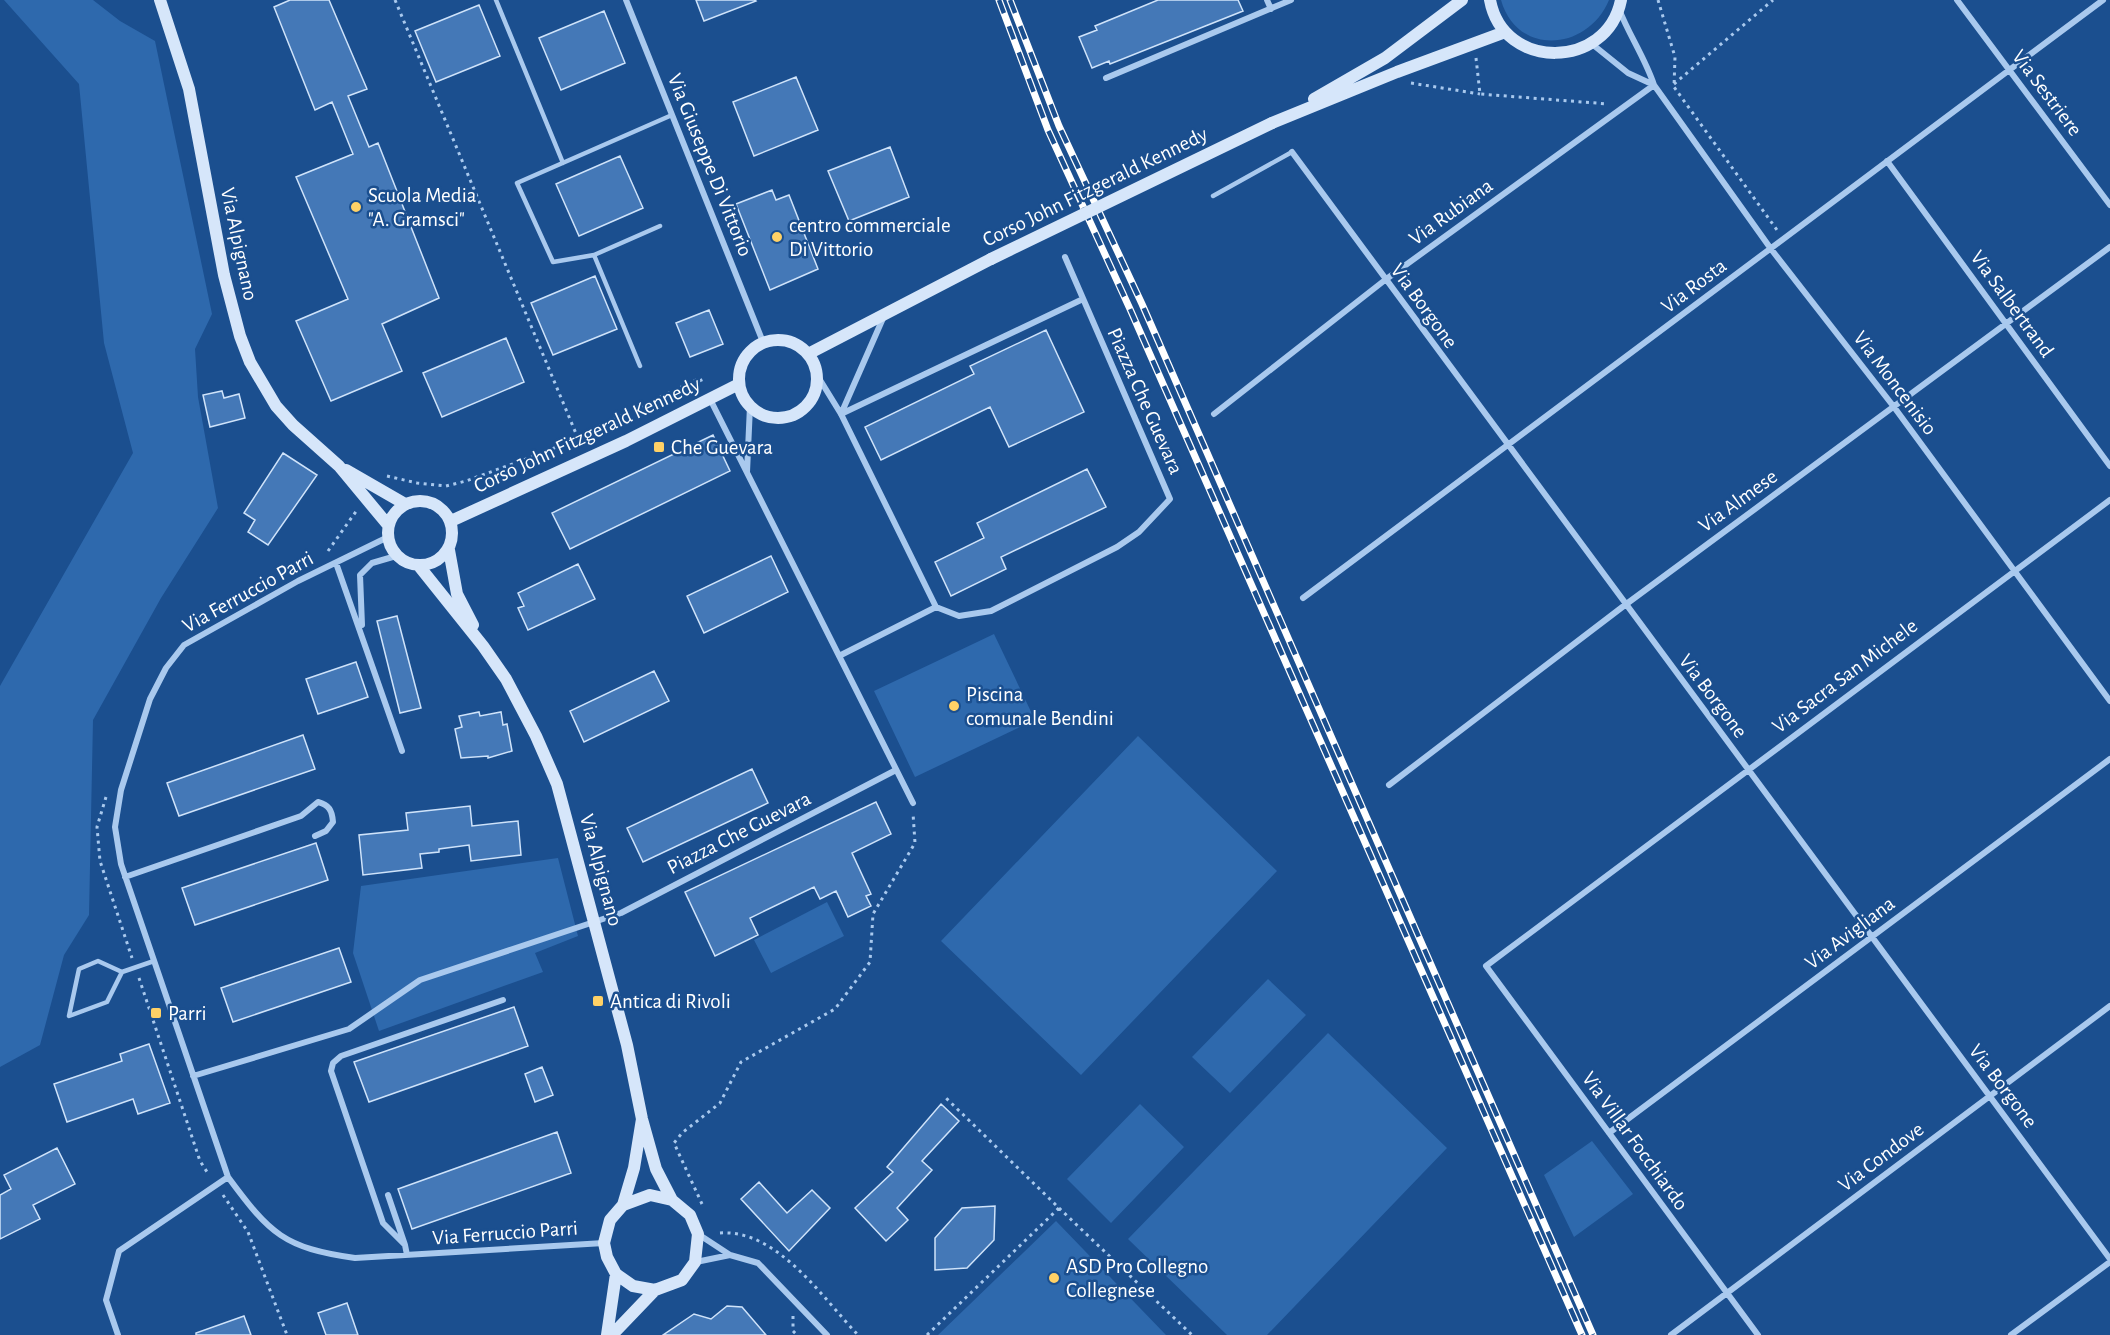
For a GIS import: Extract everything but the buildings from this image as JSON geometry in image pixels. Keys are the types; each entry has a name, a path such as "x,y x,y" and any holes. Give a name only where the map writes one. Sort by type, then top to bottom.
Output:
{"street":[{"name":"Via Alpignano","path":"160,0 189,89 224,275 240,336 250,362 276,406 293,425 339,466 366,498 388,531"},
{"name":"Via Giuseppe Di Vittorio","path":"626,0 763,342"},
{"path":"1267,0 1271,9"},
{"path":"1106,78 1291,0"},
{"name":"Corso John Fitzgerald Kennedy","path":"1272,123 1385,58 1462,0"},
{"path":"1490,0 1496,20 1505,32 1523,47 1544,54 1574,52 1592,44 1604,33 1620,4"},
{"name":"Via Sestriere","path":"1957,0 2110,205"},
{"name":"Via Rosta","path":"1304,598 2103,0"},
{"name":"Via Moncenisio","path":"1620,4 1629,35 1646,62 1653,85 1771,249 1894,407 2110,701"},
{"name":"Corso John Fitzgerald Kennedy","path":"808,354 991,259 1272,123 1382,78 1505,32"},
{"name":"Via Moncenisio","path":"1592,44 1628,73 1653,85"},
{"name":"Via Rubiana","path":"1214,414 1385,280 1653,85"},
{"name":"Via Borgone","path":"1292,152 1506,445 2110,1260"},
{"name":"Via Salbertrand","path":"1887,162 2110,466"},
{"name":"Via Almese","path":"1389,785 1625,605 2110,247"},
{"name":"Piazza Che Guevara","path":"936,607 959,616 991,611 1117,547 1138,532 1170,499 1065,257"},
{"path":"841,414 1083,299"},
{"path":"841,414 885,314"},
{"path":"817,375 815,394 804,409 787,418 771,418 750,406 745,401 739,384 742,363 753,348 763,342 782,340 794,343 808,354 817,375 841,414 936,607 839,657"},
{"name":"Corso John Fitzgerald Kennedy","path":"451,521 739,384"},
{"path":"710,399 913,803"},
{"path":"747,474 750,406"},
{"name":"Via Alpignano","path":"339,466 405,504"},
{"name":"Via Sacra San Michele","path":"1486,966 2110,500"},
{"path":"416,501 431,502 443,509 451,521 453,537 449,550 438,562 419,567 408,564 396,556 388,531 393,515 405,504 416,501"},
{"name":"Via Ferruccio Parri","path":"388,531 336,563 184,645 166,668 150,699 121,790 115,827 125,877 228,1178 255,1213 284,1239 317,1252 355,1258 604,1243"},
{"name":"Via Alpignano","path":"449,550 457,594 483,646"},
{"path":"363,634 359,594 360,574 372,563 396,556"},
{"path":"336,563 363,634 402,752"},
{"name":"Via Alpignano","path":"419,567 483,646 506,679 536,736 557,784 627,1045 642,1119 656,1169 672,1200"},
{"name":"Via Avigliana","path":"1609,1133 2110,759"},
{"name":"Piazza Che Guevara","path":"193,1076 349,1029 420,980 621,913 896,770"},
{"path":"125,877 301,816 318,802 326,804 332,811 333,822 326,831 315,836"},
{"name":"Via Villar Focchiardo","path":"1486,966 1758,1335"},
{"name":"Via Ferruccio Parri","path":"405,1245 383,1223 331,1071 333,1063 341,1056 503,1000"},
{"name":"Via Condove","path":"1671,1335 2110,1006"},
{"path":"642,1119 634,1168 623,1205 610,1220 604,1243 607,1257 616,1274 633,1286 655,1290"},
{"path":"118,1335 106,1300 119,1251 228,1178"},
{"name":"Via Ferruccio Parri","path":"388,1195 407,1255"},
{"path":"612,1335 655,1290 682,1280 695,1262 698,1234 690,1215 672,1200 650,1195 623,1205"},
{"path":"698,1234 730,1255 758,1263 827,1335"},
{"path":"695,1262 730,1255"},
{"path":"2011,1335 2110,1260"},
{"path":"607,1335 616,1274"}],"lane":[{"path":"496,0 563,164"},
{"path":"660,226 594,255 553,262 517,183 672,115"},
{"path":"1213,196 1292,152"},
{"path":"594,255 640,366"},
{"path":"122,972 98,961 79,969 69,1016 106,1002 122,972 154,961"}],"path":[{"path":"395,0 577,436"},
{"path":"1674,84 1773,0"},
{"path":"1472,45 1479,68 1480,94"},
{"path":"1382,78 1480,94 1624,106"},
{"path":"376,487 388,475 417,483 446,486 548,451 700,378 710,399"},
{"path":"321,555 331,550 366,498"},
{"path":"107,794 97,826 100,861 135,967 200,1161 248,1232 287,1335"},
{"path":"707,1213 674,1143 682,1133 720,1103 741,1062 835,1009 870,962 873,914 915,843 913,803"},
{"path":"945,1097 1192,1335"},
{"path":"927,1335 1059,1208"},
{"path":"698,1234 736,1232 771,1245 796,1268 858,1335"}],"shaded area":[{"path":"4,0 93,0 120,21 155,41 212,314 195,349 198,397 218,508 161,598 93,720 89,915 64,955 40,1045 0,1067 0,686 133,453 104,343 79,84"},
{"path":"1501,0 1609,0 1599,17 1586,30 1570,37 1553,40 1537,38 1522,31 1509,18"},
{"name":"Piscina comunale Bendini","path":"994,634 1035,720 915,777 874,691"},
{"path":"1138,736 1277,871 1081,1075 941,941"},
{"path":"558,858 578,936 535,953 543,972 379,1031 353,953 361,886"},
{"path":"827,902 844,936 771,973 754,940"},
{"path":"1268,979 1306,1015 1230,1093 1192,1057"},
{"path":"1328,1033 1447,1148 1267,1335 1227,1335 1128,1239"},
{"path":"1140,1104 1184,1147 1111,1223 1067,1179"},
{"path":"1592,1141 1633,1194 1574,1237 1544,1175"},
{"name":"ASD Pro Collegno Collegnese","path":"1056,1221 1166,1335 938,1335"}],"railway":[{"path":"999,0 1048,130 1130,309 1582,1335"},
{"path":"1010,0 1059,126 1142,304 1593,1335"}],"place":[{"name":"Scuola Media \"A. Gramsci\"","path":"356,207"},
{"name":"centro commerciale Di Vittorio","path":"777,237"},
{"name":"Che Guevara","path":"659,447"},
{"name":"Piscina comunale Bendini","path":"954,706"},
{"name":"Antica di Rivoli","path":"598,1001"},
{"name":"Parri","path":"156,1013"},
{"name":"ASD Pro Collegno Collegnese","path":"1054,1278"}]}
